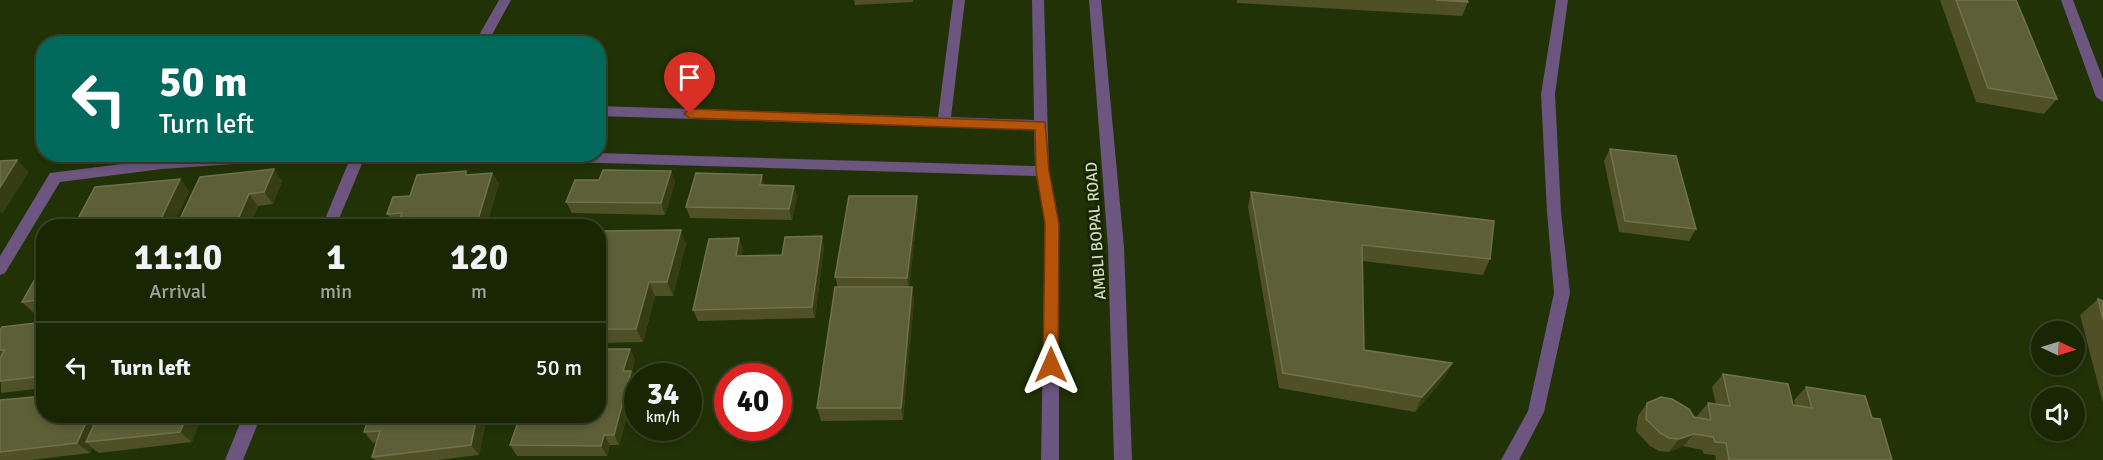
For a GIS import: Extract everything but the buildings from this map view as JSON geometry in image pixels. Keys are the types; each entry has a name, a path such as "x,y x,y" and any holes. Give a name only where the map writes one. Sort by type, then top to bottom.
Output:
{"street":[{"path":"485,36 505,0"},
{"path":"944,122 959,0"},
{"path":"1038,0 1042,171 1052,224 1050,460"},
{"name":"AMBLI BOPAL ROAD","path":"1095,0 1116,246 1123,460"},
{"path":"1510,460 1536,412 1562,293 1554,212 1548,94 1562,0"},
{"path":"2067,0 2103,97"},
{"path":"606,111 1041,125"},
{"path":"606,158 1042,171"},
{"path":"0,269 55,177 191,162"},
{"path":"332,219 356,162"},
{"path":"234,460 249,423"}],"route":[{"path":"690,114 1041,125 1042,171 1052,224 1051,365"}]}
